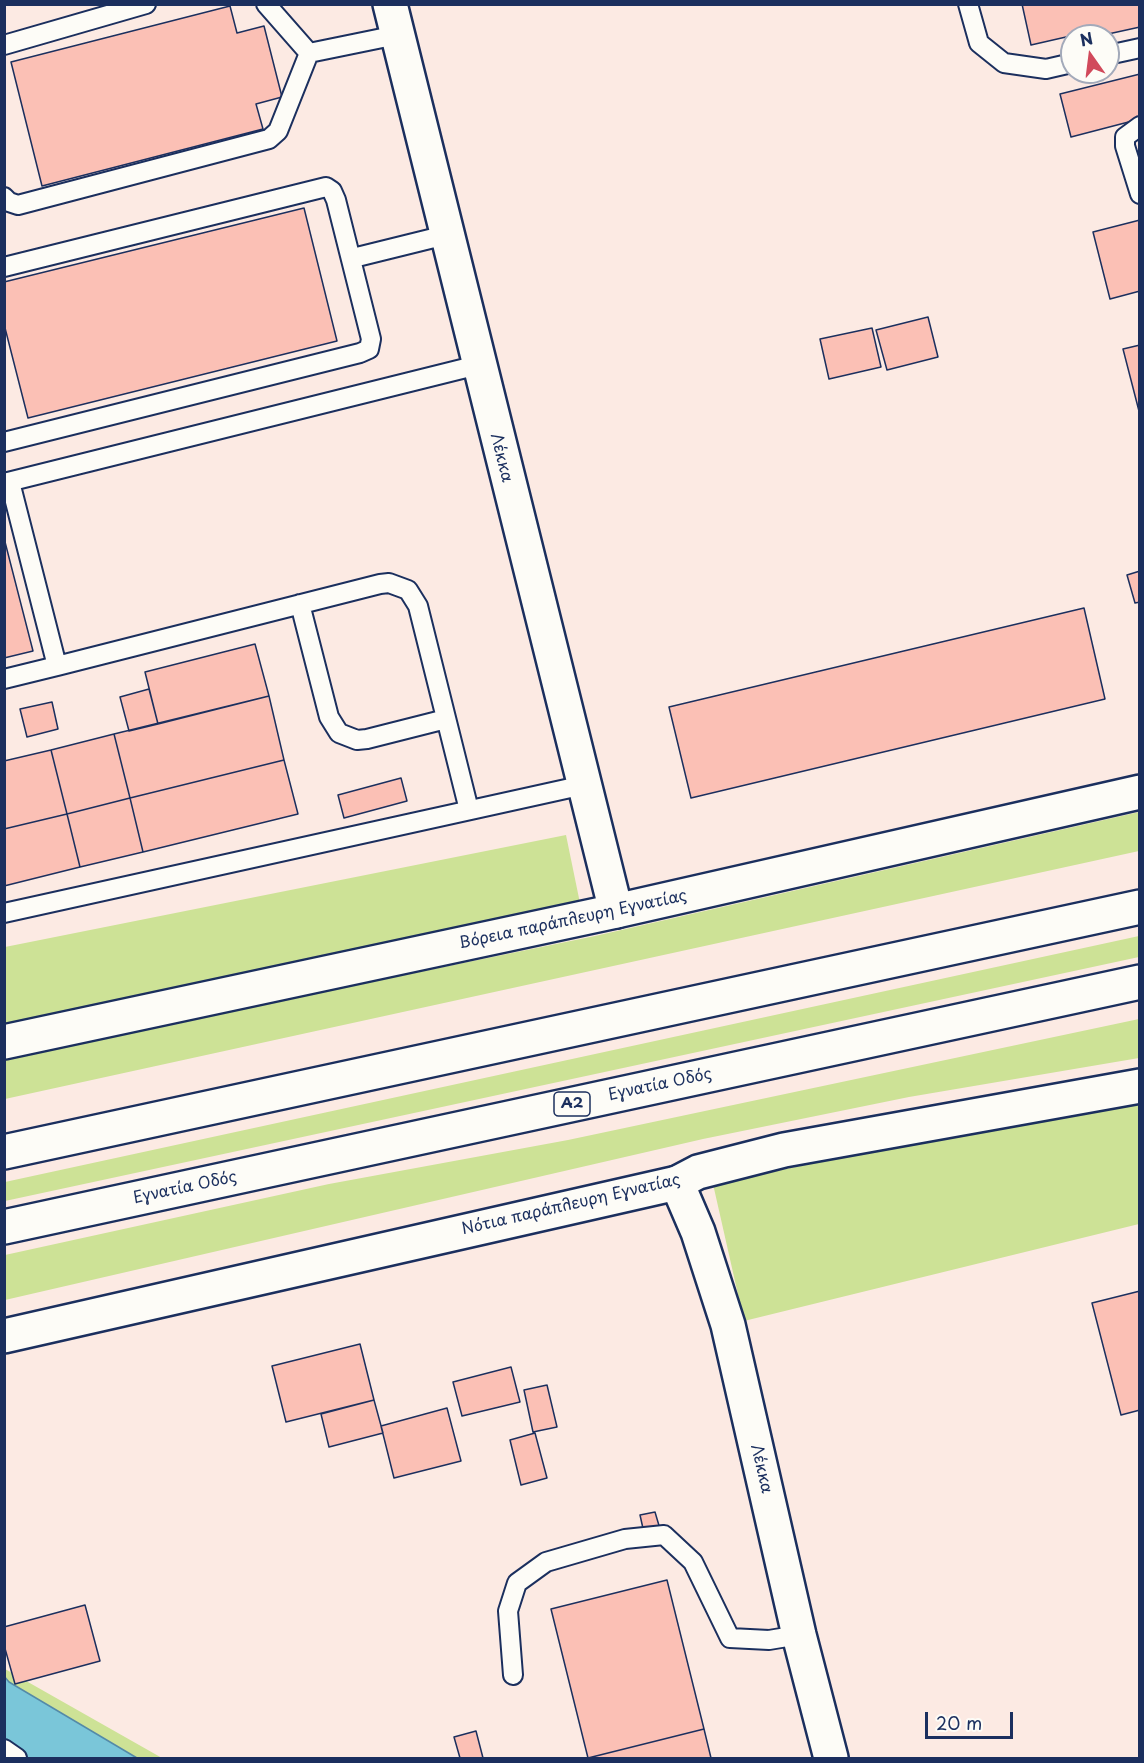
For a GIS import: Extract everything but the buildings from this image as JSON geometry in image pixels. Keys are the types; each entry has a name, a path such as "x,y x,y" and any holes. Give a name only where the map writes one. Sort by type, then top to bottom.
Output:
{"main road":[{"name":"Λέκκα","path":"393,20 616,911"},
{"name":"Βόρεια παράπλευρη Εγνατίας","path":"4,1042 616,911 1140,792"},
{"path":"4,1152 1140,907"},
{"name":"Εγνατία Οδός","path":"4,1227 1140,982"},
{"name":"Νότια παράπλευρη Εγνατίας","path":"4,1336 677,1183 698,1172 784,1150 1140,1086"},
{"name":"Λέκκα","path":"677,1183 698,1232 728,1325 799,1635 831,1758"}],"lane":[{"path":"4,45 146,4"},
{"path":"266,4 309,53"},
{"path":"968,4 979,43 1004,63 1046,69 1060,66"},
{"path":"4,197 9,202 18,205 269,139 278,131 309,53 393,20"},
{"path":"1120,52 1140,48"},
{"path":"1140,126 1125,137 1125,146 1140,194"},
{"path":"4,267 326,187 332,191 336,200 353,258 371,339 369,349 349,356 4,442"},
{"path":"353,258 446,235"},
{"path":"57,666 7,483 478,365"},
{"path":"4,679 389,583 408,590 418,606 469,810"},
{"path":"300,604 329,717 339,733 357,740 367,739 446,719"},
{"path":"4,913 584,785"},
{"path":"513,1675 508,1611 517,1583 546,1562 625,1539 664,1535 693,1562 730,1638 769,1640 799,1635"},
{"path":"4,1749 18,1758"}],"shaded area":[{"path":"5,5 1139,5 1139,1758 5,1758"}],"green space":[{"path":"1139,812 1139,851 5,1099 4,1057 595,936"},
{"path":"566,835 581,908 5,1030 5,947"},
{"path":"1139,936 1139,957 5,1201 5,1182"},
{"path":"1139,1019 1139,1058 909,1097 703,1139 5,1300 5,1255 329,1184 568,1140"},
{"path":"1139,1103 1139,1224 744,1321 713,1184 888,1148"},
{"path":"5,1669 162,1758 5,1758"}],"water":[{"path":"4,1676 9,1682 137,1758 5,1758"}]}
